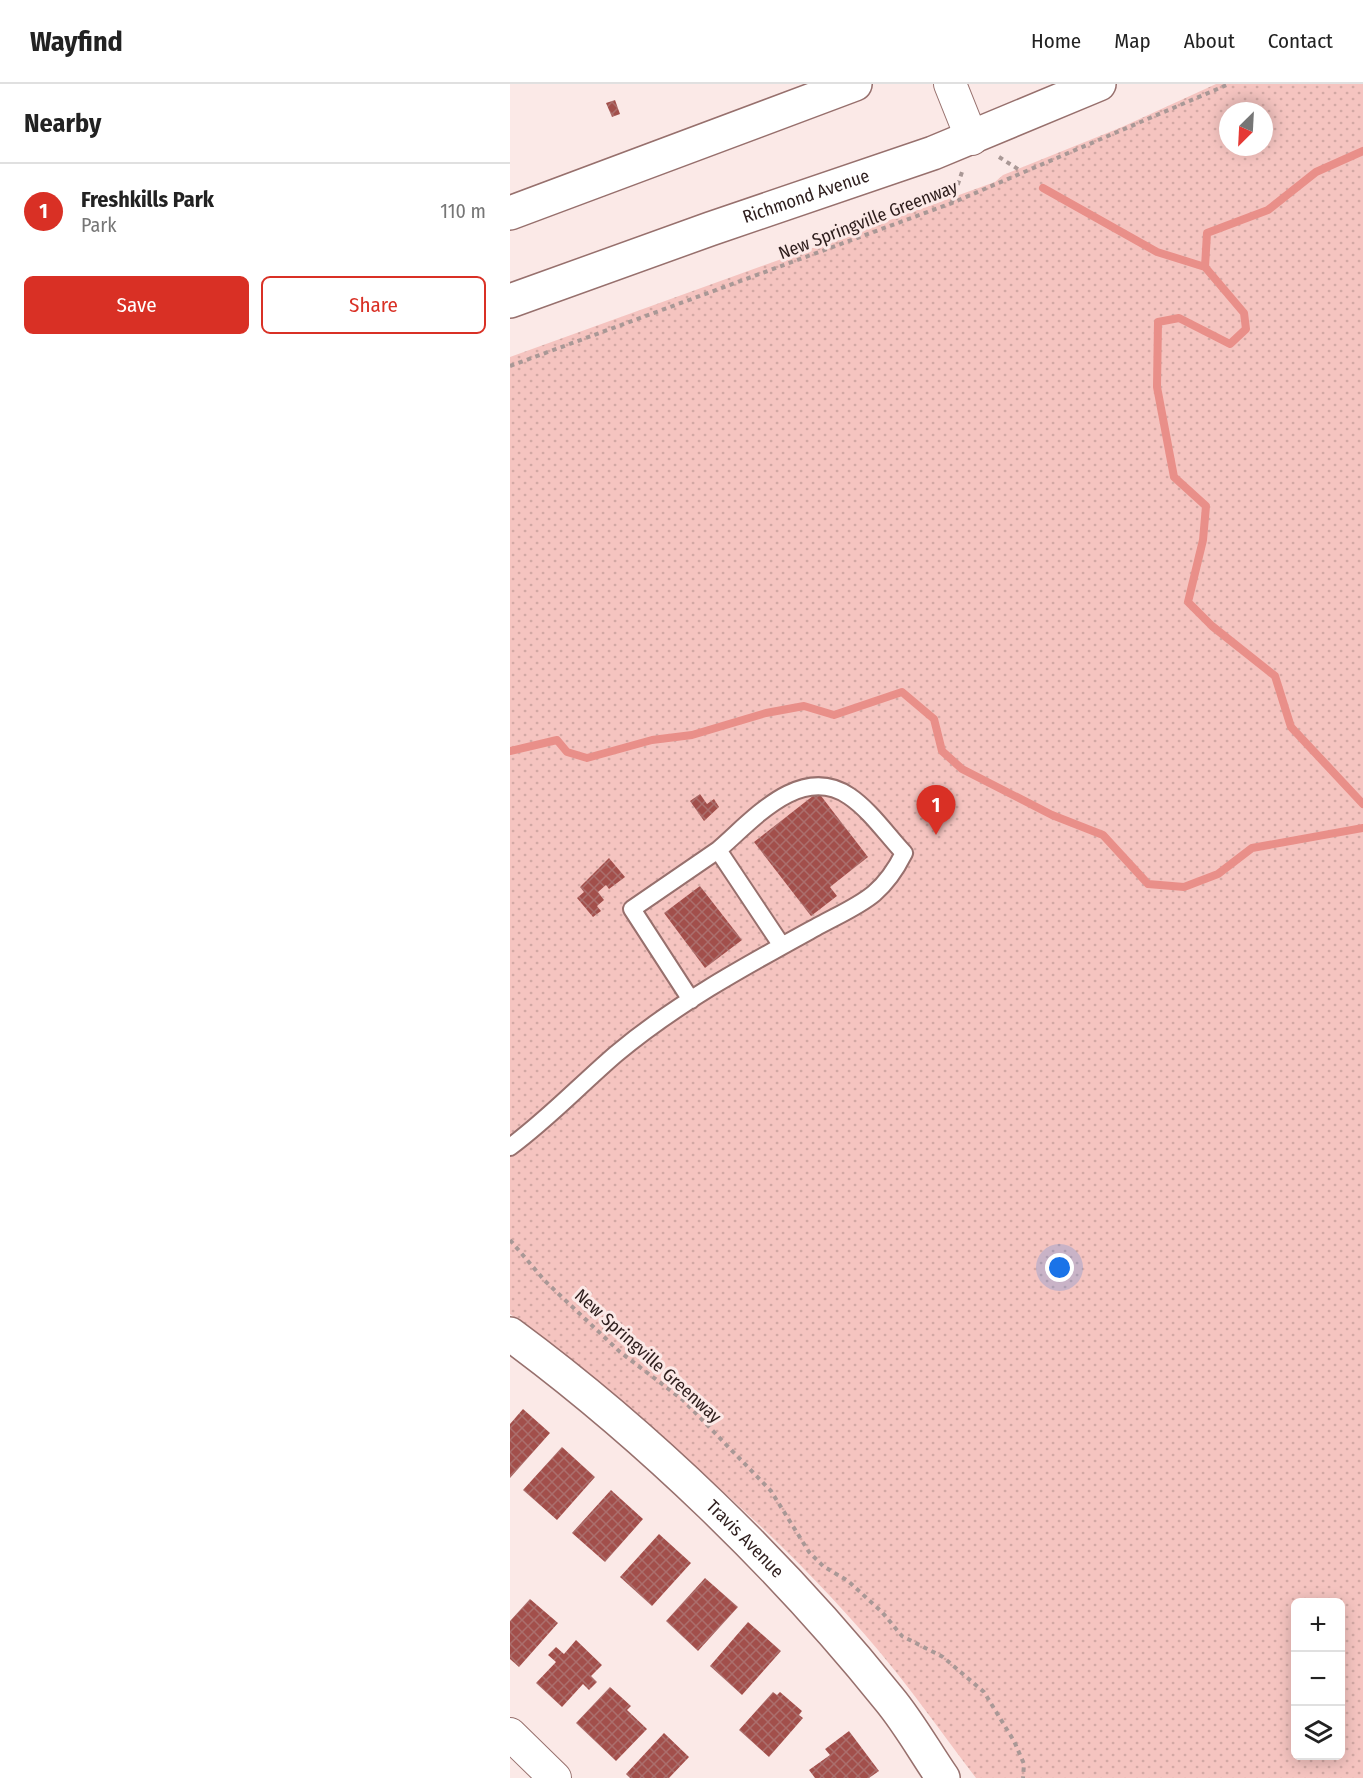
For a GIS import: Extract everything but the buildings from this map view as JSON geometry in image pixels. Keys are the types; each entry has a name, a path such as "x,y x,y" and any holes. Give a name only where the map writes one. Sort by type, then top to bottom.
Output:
{"main road":[{"path":"510,213 855,84"},
{"name":"Richmond Avenue","path":"510,302 698,233 972,139 1099,84"},
{"name":"Travis Avenue","path":"510,1334 669,1466 798,1594 891,1701 943,1778"}],"street":[{"path":"950,84 972,139"},
{"path":"510,1734 555,1778"}],"lane":[{"path":"510,1147 538,1126 616,1054 691,1000 782,946 870,898 892,877 904,853 849,796 830,788 814,786 778,798 718,850 632,909 691,1000"},
{"path":"718,850 782,946"}],"path":[{"name":"New Springville Greenway","path":"510,366 952,203 1022,171 1107,139 1229,84"},
{"name":"New Springville Greenway","path":"510,1240 545,1281 620,1352 683,1400 771,1491 809,1552 823,1566 848,1581 882,1612 902,1636 943,1657 984,1692 1014,1741 1024,1764 1023,1778"}],"shaded area":[{"path":"1216,84 1363,84 1363,1778 976,1778 896,1672 809,1574 762,1527 663,1439 510,1314 510,357 995,182 1003,175 1122,127"}],"waterway":[{"path":"1043,188 1157,252 1205,267 1207,233 1268,210 1316,172 1363,151"},
{"path":"1205,267 1244,313 1246,329 1230,344 1179,318 1158,322 1157,387 1174,477 1206,506 1203,540 1188,602 1212,626 1275,676 1291,727 1363,804"},
{"path":"510,751 557,740 567,752 587,758 652,740 692,735 766,713 804,706 834,715 902,692 934,719 942,751 962,769 1052,815 1103,835 1148,884 1184,887 1218,874 1252,848 1363,828"}],"place":[{"name":"Freshkills Park","path":"936,835"}]}
